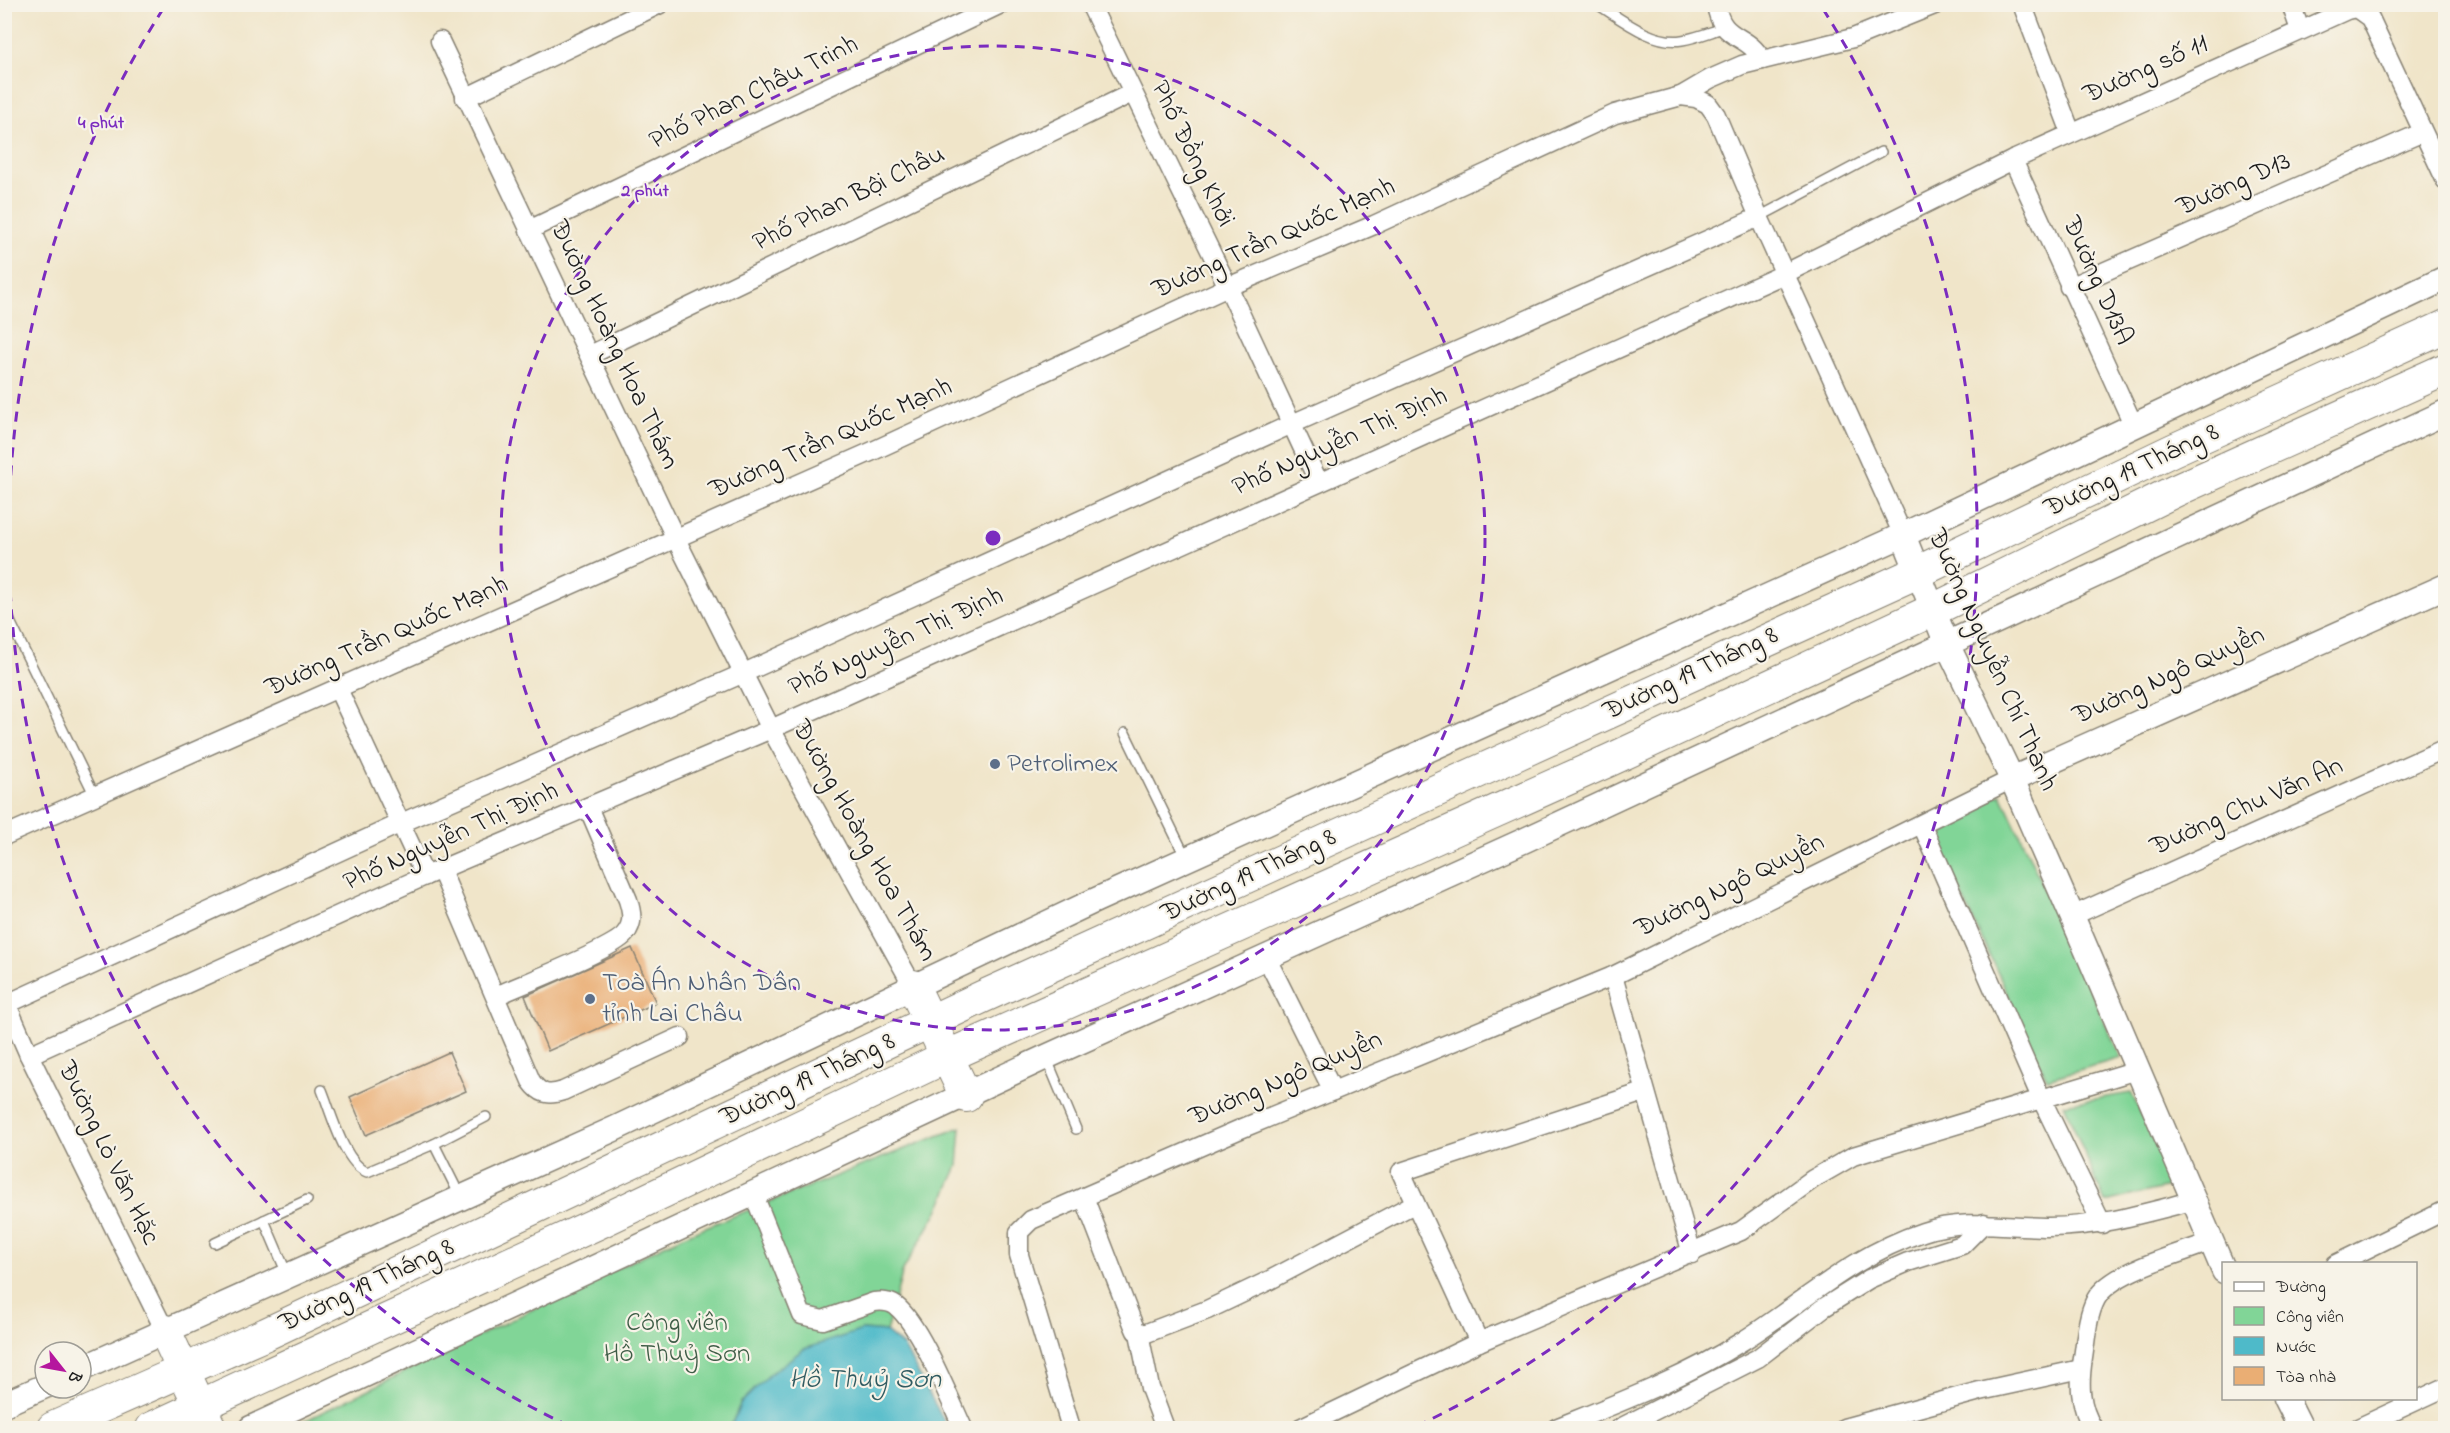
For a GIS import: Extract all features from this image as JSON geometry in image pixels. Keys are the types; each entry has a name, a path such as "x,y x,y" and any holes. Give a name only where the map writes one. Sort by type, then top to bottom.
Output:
{"highway":[{"name":"Đường 19 Tháng 8","path":"53,1428 266,1334 1286,857 1918,572 2173,450 2445,326"},
{"name":"Đường 19 Tháng 8","path":"152,1428 205,1417 598,1223 948,1056 1610,760 1933,610 2175,491 2445,369"},
{"path":"913,986 966,1096"},
{"path":"165,1331 205,1417"}],"street":[{"path":"465,98 660,4"},
{"name":"Phố Phan Châu Trinh","path":"529,230 1001,4"},
{"name":"Phố Đồng Khởi","path":"1090,4 1228,287 1318,481"},
{"path":"1716,4 1718,18 1723,28 1755,48 1762,60"},
{"name":"Đường Trần Quốc Mạnh","path":"4,836 94,794 338,689 675,537 875,450 1228,287 1374,225 1615,114 1681,96 1726,71 1853,38 1937,4"},
{"path":"2022,4 2071,133"},
{"path":"2291,4 2300,30"},
{"name":"Đường số 11","path":"1784,274 2013,159 2300,30 2346,7 2356,8 2370,18 2445,181"},
{"name":"Đường Hoàng Hoa Thám","path":"440,41 465,98 590,355 675,537 771,729 913,986"},
{"name":"Phố Phan Bội Châu","path":"590,355 1132,93"},
{"name":"Đường Nguyễn Chí Thanh","path":"1681,96 1696,98 1708,104 1716,115 1759,218 1903,535 1946,642 2012,779 2222,1269"},
{"name":"Đường D13","path":"2069,287 2421,133"},
{"name":"Đường D13A","path":"2013,159 2133,424"},
{"name":"Phố Nguyễn Thị Định","path":"6,1001 744,673 1292,424 1759,218"},
{"name":"Phố Nguyễn Thị Định","path":"29,1055 433,873 771,729 1318,481 1784,274"},
{"name":"Đường 19 Tháng 8","path":"93,1364 614,1129 913,986 1903,535 2445,278"},
{"path":"251,1428 1046,1057 1533,836 1946,642 2445,412"},
{"name":"Đường Ngô Quyền","path":"1071,1428 1019,1255 1019,1232 1031,1220 1333,1091 1614,976 2012,779 2445,586"},
{"path":"338,689 399,825 433,873 496,996 536,1088 547,1094 563,1091 680,1036"},
{"name":"Đường Chu Văn An","path":"2072,916 2445,748"},
{"path":"496,996 617,941 631,924 632,915 628,900 588,807"},
{"path":"1922,825 2042,1100 2102,1224"},
{"path":"1266,957 1333,1091"},
{"path":"1614,976 1644,1092 1692,1254"},
{"name":"Đường Lò Văn Hặc","path":"6,1001 29,1055 165,1331"},
{"path":"1300,1428 1479,1342 1742,1231 1813,1179 1853,1156 2137,1070"},
{"path":"1479,1342 1401,1173 1644,1092"},
{"path":"754,1195 802,1315 823,1320 874,1302 894,1304 917,1336 963,1428"},
{"path":"1084,1197 1139,1333 1150,1388 1165,1428"},
{"path":"1556,1428 1715,1358 1743,1341 1821,1284 1893,1245 1940,1227 1984,1223 2049,1227 2102,1224 2192,1201"},
{"path":"1139,1333 1148,1334 1207,1310 1328,1251 1414,1204"},
{"path":"2338,1262 2445,1210"},
{"path":"1620,1428 1758,1358 1823,1308 1869,1279 1908,1262 1962,1245 1984,1223"},
{"path":"2093,1428 2080,1395 2081,1369 2091,1314 2097,1299 2106,1287 2117,1279 2210,1242"},
{"path":"1844,1428 1980,1391 2081,1369"},
{"path":"2358,1428 2445,1387"},
{"path":"4,1404 33,1391"},
{"path":"2287,1400 2301,1428"}],"lane":[{"path":"1597,4 1649,34 1666,40 1682,40 1723,28"},
{"path":"1759,218 1881,152"},
{"path":"4,609 94,794"},
{"path":"1125,733 1187,860"},
{"path":"1046,1057 1076,1128"},
{"path":"322,1090 344,1145 361,1170 367,1172 380,1169 486,1118"},
{"path":"434,1144 461,1198"},
{"path":"215,1243 307,1200"},
{"path":"264,1220 288,1276"}],"green space":[{"path":"2001,794 2121,1058 2047,1079 1930,827"},
{"path":"2131,1093 2176,1185 2105,1202 2064,1104"},
{"name":"Công viên Hồ Thuỷ Sơn","path":"961,1127 958,1166 938,1211 903,1270 886,1332 862,1330 741,1402 730,1428 290,1428 685,1235"}],"water":[{"name":"Hồ Thuỷ Sơn","path":"862,1330 886,1332 904,1347 948,1428 730,1428 741,1403 770,1374 804,1349"}],"building":[{"name":"Toà Án Nhân Dân tỉnh Lai Châu","path":"632,948 656,1003 548,1051 525,996"},
{"path":"449,1052 466,1091 366,1135 350,1097"}],"place":[{"name":"Petrolimex","path":"995,764"},
{"name":"Toà Án Nhân Dân tỉnh Lai Châu","path":"590,999"}]}
